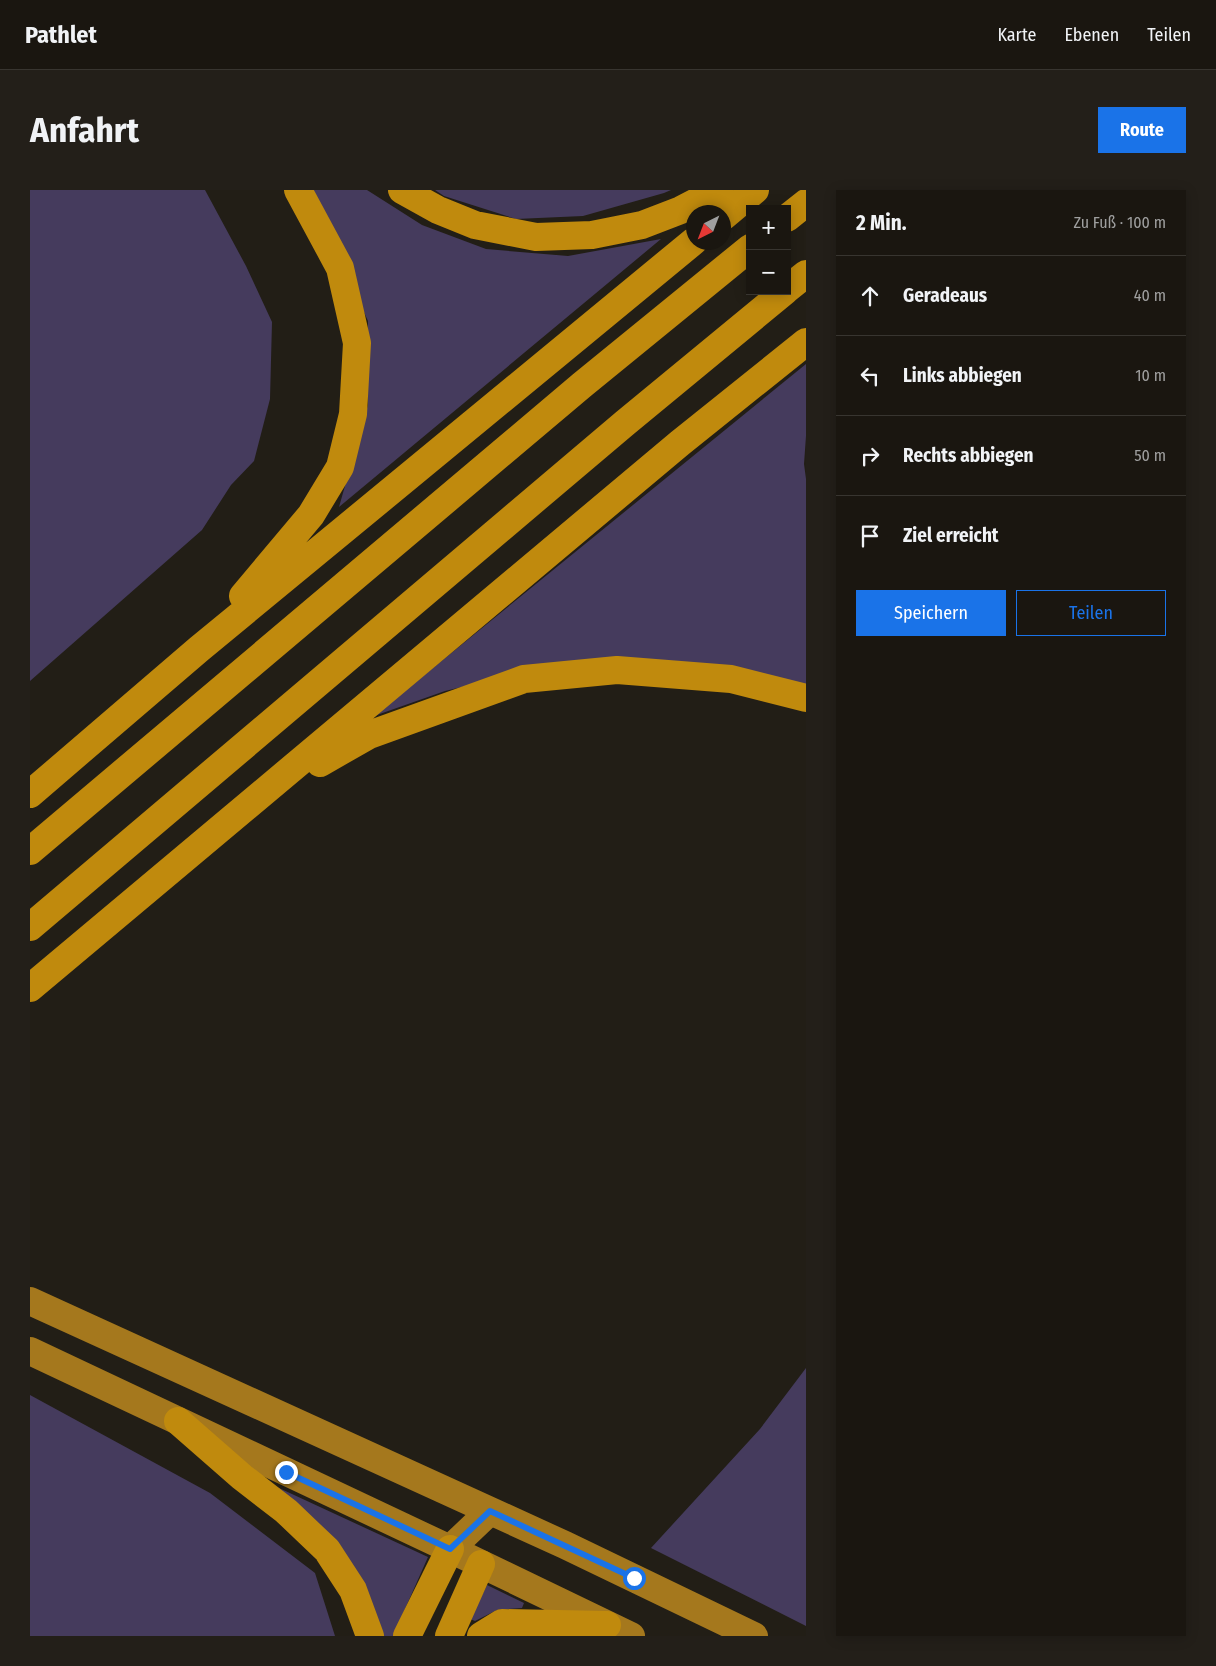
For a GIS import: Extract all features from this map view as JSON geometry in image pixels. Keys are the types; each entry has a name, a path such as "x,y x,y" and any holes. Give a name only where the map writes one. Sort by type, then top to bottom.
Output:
{"highway":[{"path":"199,649 311,515 340,467 353,414 357,342 340,268 298,190"},
{"path":"402,190 438,210 476,225 536,237 592,235 642,225 681,210 719,190"},
{"path":"731,210 755,190"},
{"path":"791,215 806,203"},
{"path":"30,794 199,649 686,248"},
{"path":"30,851 582,384 748,250"},
{"path":"791,286 806,274"},
{"path":"30,927 625,423 780,295"},
{"path":"30,988 680,443 806,342"},
{"path":"246,808 369,735 524,679 617,670 731,679 806,698"},
{"path":"178,1421 242,1477 286,1511 328,1550 353,1590 370,1636"},
{"path":"407,1636 450,1549"},
{"path":"449,1636 481,1564"},
{"path":"481,1636 502,1622 607,1625"}],"main road":[{"path":"30,1300 565,1545 754,1636"},
{"path":"30,1351 631,1636"},
{"path":"450,1549 490,1511"},
{"path":"481,1564 490,1511"}],"shaded area":[{"path":"30,190 205,190 246,266 272,322 270,399 254,461 231,485 202,530 30,681"},
{"path":"308,190 367,190 422,225 486,249 568,256 661,239 339,507 368,405 368,321"},
{"path":"435,190 671,190 583,216 516,219 444,196"},
{"path":"806,364 804,464 806,479 806,686 541,668 445,691 374,716"},
{"path":"806,1368 806,1626 651,1548 760,1429"},
{"path":"30,1395 210,1493 315,1573 335,1636 30,1636"},
{"path":"266,1482 428,1557 393,1636 378,1636"},
{"path":"487,1585 524,1603 522,1608 497,1610 475,1621 470,1619"}],"route":[{"path":"286,1472 450,1549 490,1511 634,1578"}]}
